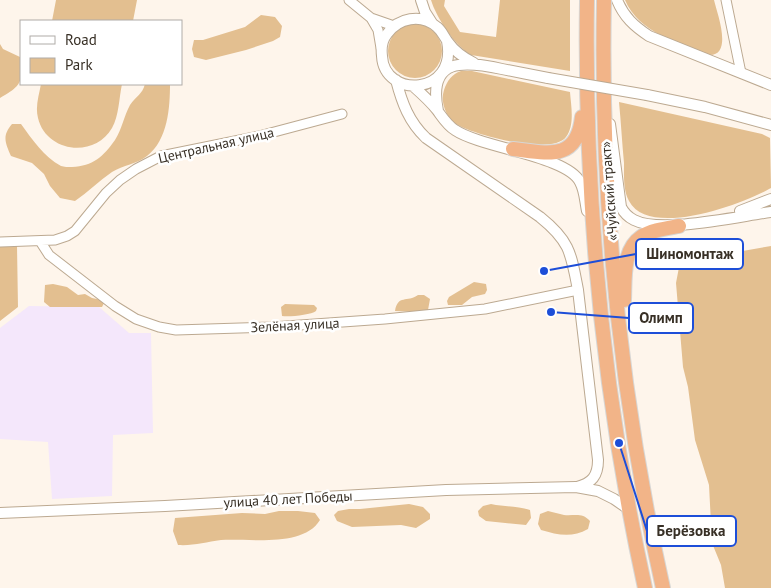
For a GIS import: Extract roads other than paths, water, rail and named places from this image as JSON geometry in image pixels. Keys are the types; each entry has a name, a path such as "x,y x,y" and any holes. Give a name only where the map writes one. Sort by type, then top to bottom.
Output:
{"highway":[{"name":"«Чуйский тракт»","path":"587,0 587,69 591,181 598,275 608,368 630,510 646,588"},
{"name":"«Чуйский тракт»","path":"604,0 608,189 622,348 637,450 663,588"},
{"path":"513,149 555,152 565,150 572,145 578,138 581,128 587,69"},
{"path":"622,348 625,270 630,252 641,236 679,226"}],"street":[{"path":"349,0 371,18 394,26"},
{"path":"381,48 385,35 394,26 408,19 415,12 421,0"},
{"path":"421,0 425,12 447,41 460,55 474,63"},
{"path":"618,0 625,16 635,27 649,36 771,85"},
{"path":"726,0 742,73"},
{"path":"371,18 378,30 382,61 388,73 396,80 413,86 424,85 434,80 448,68 474,63 647,95 705,107 771,124"},
{"path":"408,19 421,19 432,23"},
{"path":"438,112 436,91 448,61 447,41"},
{"path":"604,69 621,207 629,217 639,222 679,226 771,212"},
{"path":"396,80 410,119 426,138 555,229 564,240 570,252 578,290 598,460 598,471 595,479 586,485 576,487"},
{"path":"413,86 446,123 456,131 485,143 513,149 572,172 580,181 584,193 598,275"},
{"name":"Центральная улица","path":"0,242 55,240 68,236 76,231 106,193 136,169 161,156 259,136 342,114"},
{"path":"710,221 754,207 771,199"},
{"name":"Зелёная улица","path":"40,241 49,256 115,306 136,319 159,327 176,330 272,327 385,319 485,309 578,290"},
{"name":"улица 40 лет Победы","path":"0,513 165,506 446,490 576,487 598,491 630,510"}],"place":[{"name":"Шиномонтаж","path":"544,271"},
{"name":"Олимп","path":"551,312"},
{"name":"Берёзовка","path":"619,443"}]}
